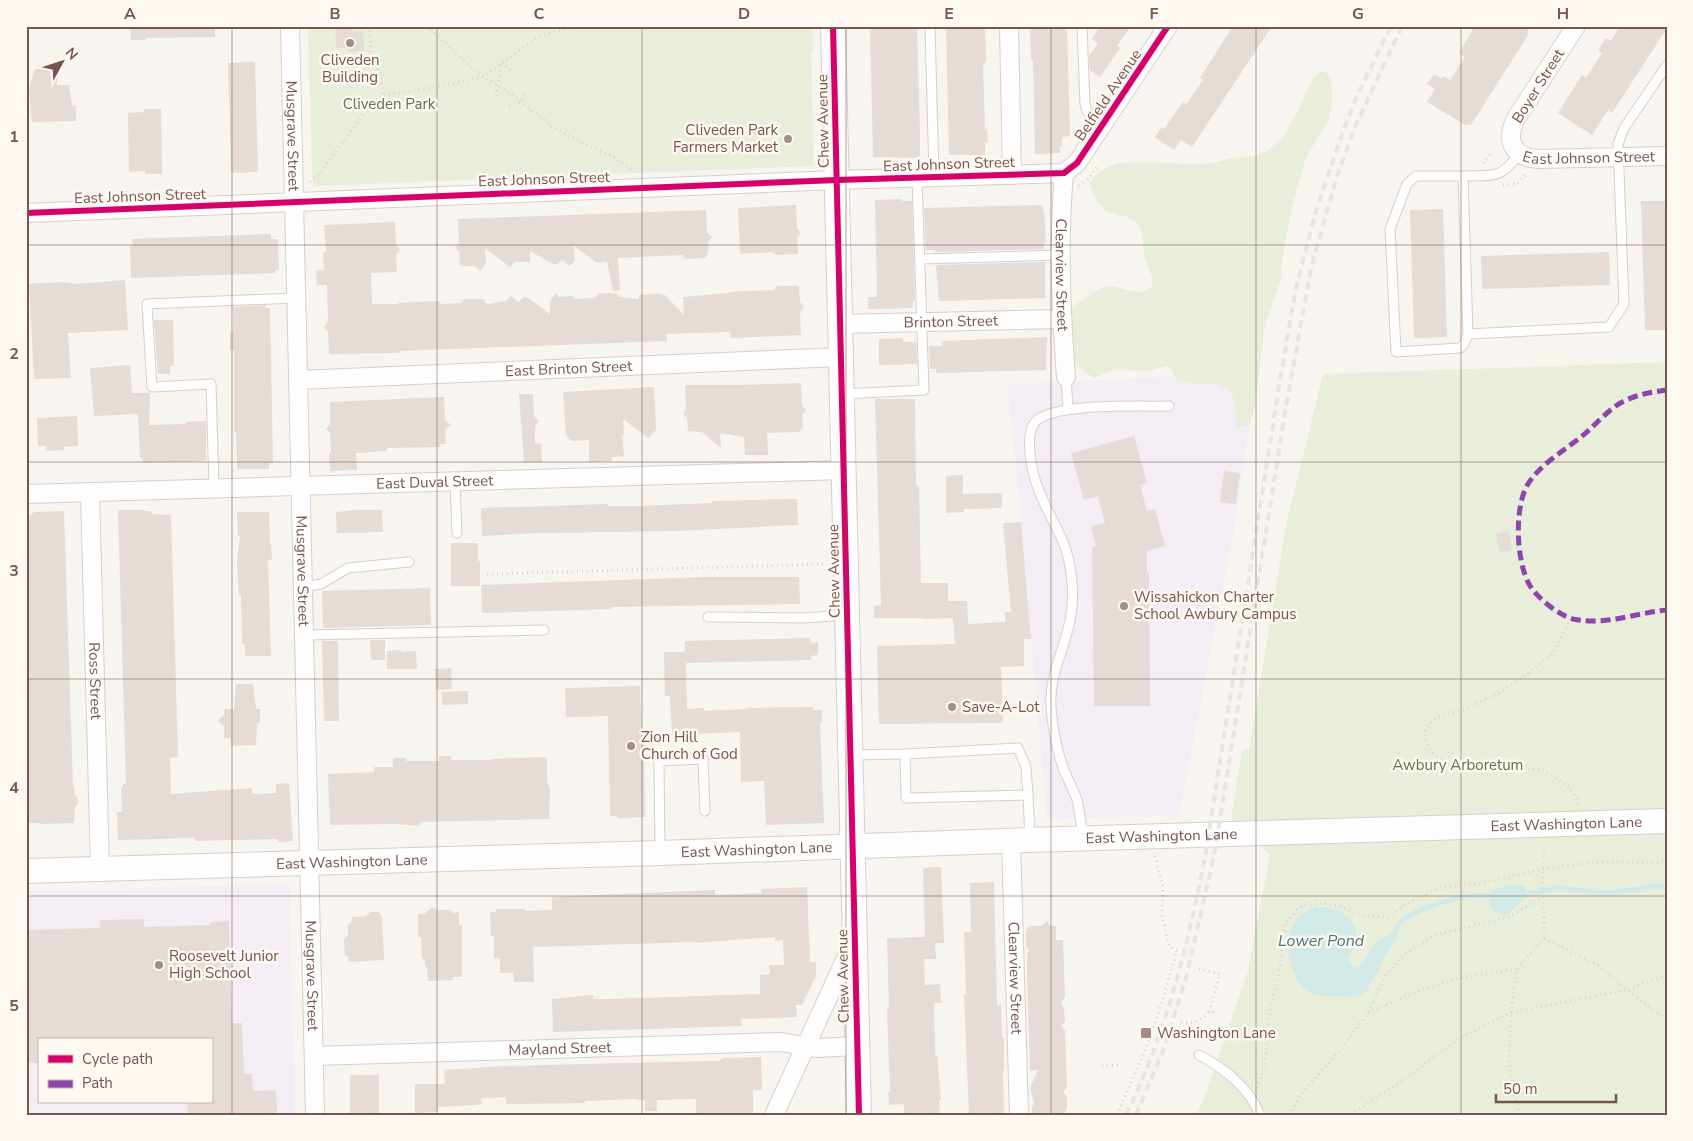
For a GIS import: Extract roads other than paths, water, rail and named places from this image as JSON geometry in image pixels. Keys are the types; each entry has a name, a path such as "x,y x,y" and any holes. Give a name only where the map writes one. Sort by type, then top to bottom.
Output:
{"main road":[{"name":"Chew Avenue","path":"833,26 859,1115"},
{"name":"East Washington Lane","path":"26,871 1667,821"}],"street":[{"name":"Musgrave Street","path":"290,26 315,1115"},
{"path":"1009,26 1012,175"},
{"name":"Belfield Avenue","path":"1064,173 1077,163 1168,26"},
{"name":"Boyer Street","path":"1517,152 1511,135 1515,120 1576,26"},
{"name":"East Johnson Street","path":"1517,152 1526,158 1540,160 1667,156"},
{"name":"East Johnson Street","path":"26,213 837,180 1064,173"},
{"name":"Clearview Street","path":"1064,173 1060,210 1060,255 1066,377"},
{"name":"Brinton Street","path":"840,324 1062,319"},
{"name":"East Brinton Street","path":"298,380 841,357"},
{"name":"East Duval Street","path":"26,494 844,470"},
{"name":"Ross Street","path":"90,492 100,869"},
{"name":"Clearview Street","path":"1019,1115 1020,840"},
{"path":"774,1115 855,940"},
{"name":"Mayland Street","path":"314,1056 781,1042 816,1048 858,1046"}],"lane":[{"path":"842,394 924,390 920,259 930,26"},
{"path":"1082,26 1085,104 1093,122 1101,128"},
{"path":"1468,334 1610,327 1624,304 1618,144 1624,128 1667,65"},
{"path":"1464,176 1468,334 1460,348 1396,352 1390,229 1407,184 1416,176 1464,176 1502,173 1510,167 1517,152"},
{"path":"920,259 1060,255"},
{"path":"214,488 211,384 152,387 147,304 296,298"},
{"path":"1066,377 1068,408"},
{"path":"1083,838 1077,802 1060,760 1054,736 1051,705 1051,686 1070,625 1073,603 1071,575 1066,550 1038,488 1029,441 1034,423 1042,416 1068,408 1169,406"},
{"path":"455,482 457,533"},
{"path":"303,587 321,584 348,568 409,562"},
{"path":"708,617 805,618 848,615"},
{"path":"304,635 544,630"},
{"path":"850,755 1018,748 1026,767 1028,795 1020,840"},
{"path":"905,754 906,798 1028,795"},
{"path":"660,853 659,761 703,759 704,811"},
{"path":"1199,1055 1231,1075 1252,1100 1260,1115"}],"water":[{"path":"1508,885 1525,886 1528,897 1520,902 1511,913 1503,915 1493,910 1489,900 1493,891"},
{"name":"Lower Pond","path":"1316,907 1330,908 1344,913 1353,923 1356,929 1356,937 1348,960 1355,968 1363,963 1374,945 1380,940 1391,934 1397,937 1384,957 1377,975 1365,992 1350,996 1323,996 1312,994 1301,986 1289,957 1289,936 1297,918 1305,911"}],"waterway":[{"path":"1521,895 1558,888 1610,893 1656,886 1667,887"},
{"path":"1394,936 1401,922 1422,910 1461,897 1475,895 1495,896"}],"railway":[{"path":"1126,1115 1164,1021 1183,956 1205,857 1296,287 1317,207 1342,134 1356,98 1391,26"},
{"path":"1136,1115 1165,1046 1186,978 1214,856 1287,401 1311,268 1337,176 1355,127 1402,26"}],"place":[{"name":"Cliveden Building","path":"350,43"},
{"name":"Cliveden Park Farmers Market","path":"788,139"},
{"name":"Wissahickon Charter School Awbury Campus","path":"1124,606"},
{"name":"Save-A-Lot","path":"952,707"},
{"name":"Zion Hill Church of God","path":"631,746"},
{"name":"Roosevelt Junior High School","path":"159,965"},
{"name":"Washington Lane","path":"1146,1033"}],"park label":[{"name":"Cliveden Park","path":"389,104"},
{"name":"Awbury Arboretum","path":"1458,765"}]}
